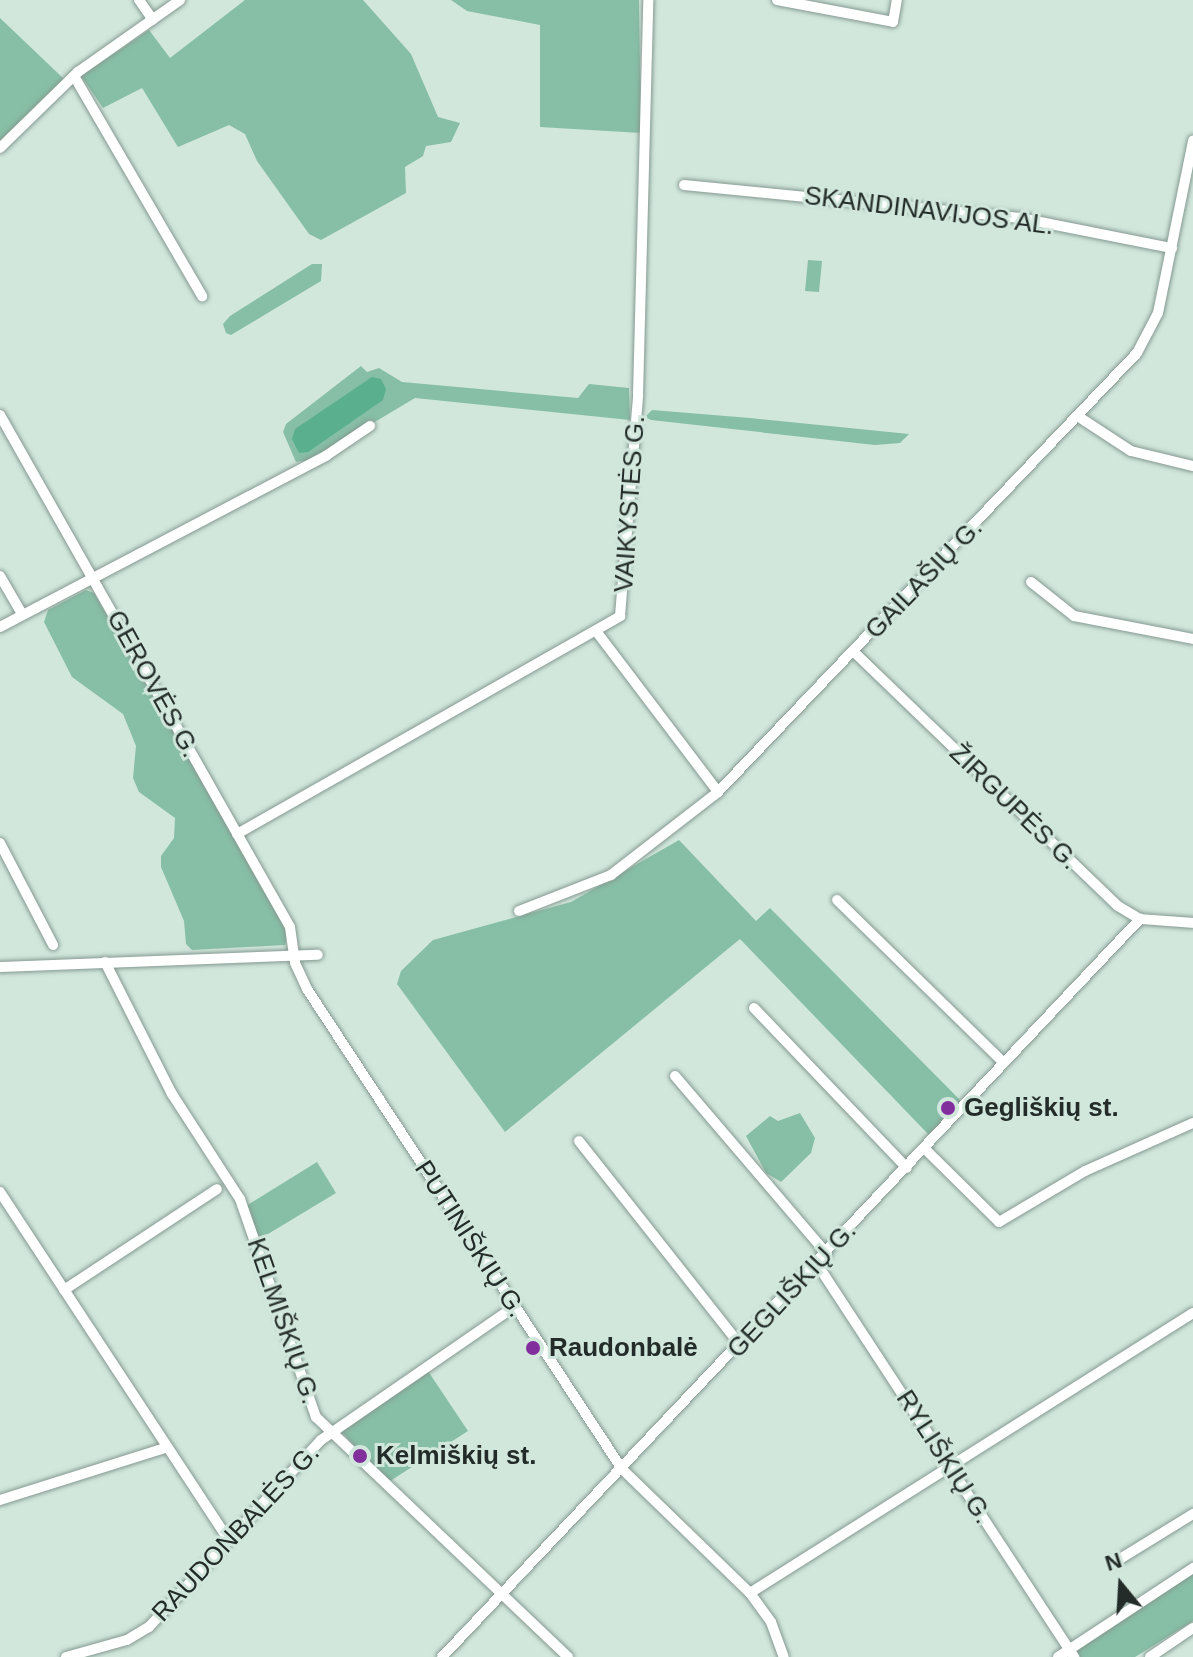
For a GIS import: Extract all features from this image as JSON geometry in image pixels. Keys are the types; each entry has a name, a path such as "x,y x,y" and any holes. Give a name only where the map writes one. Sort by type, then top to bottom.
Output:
{"street":[{"path":"139,0 153,20"},
{"path":"0,148 74,76 180,0"},
{"name":"VAIKYSTĖS G.","path":"237,834 617,620 622,607 646,219 648,0"},
{"path":"777,0 893,22 897,0"},
{"path":"74,76 202,296"},
{"name":"GAILAŠIŲ G.","path":"519,911 611,875 718,792 1079,417 1148,336 1172,248 1193,141"},
{"name":"SKANDINAVIJOS AL.","path":"684,185 1020,218 1172,248"},
{"name":"GEROVĖS G.","path":"0,415 290,927 294,956"},
{"path":"1079,417 1131,451 1193,466"},
{"path":"0,627 327,455 370,426"},
{"path":"0,576 22,614"},
{"path":"1031,582 1074,616 1193,639"},
{"path":"596,631 718,792"},
{"name":"ŽIRGUPĖS G.","path":"854,652 1095,886 1140,919"},
{"path":"0,843 53,945"},
{"path":"837,900 1004,1063"},
{"path":"1140,919 1193,923"},
{"name":"GEGLIŠKIŲ G.","path":"442,1657 827,1254 1140,919"},
{"path":"0,967 318,955"},
{"name":"PUTINIŠKIŲ G.","path":"294,956 307,989 622,1469 750,1593 771,1622 784,1657"},
{"name":"KELMIŠKIŲ G.","path":"105,962 172,1094 240,1199 306,1397 330,1434 568,1657"},
{"path":"754,1008 907,1168"},
{"path":"675,1076 827,1254"},
{"path":"925,1149 999,1222 1085,1171 1193,1123"},
{"path":"579,1141 740,1345"},
{"path":"64,1290 217,1189"},
{"path":"0,1192 165,1448 228,1539"},
{"name":"RYLIŠKIŲ G.","path":"817,1264 1072,1653"},
{"name":"RAUDONBALĖS G.","path":"66,1657 127,1640 149,1627 228,1539 330,1434 514,1307"},
{"path":"750,1593 1193,1313"},
{"path":"0,1500 165,1448"},
{"path":"1115,1562 1193,1514"},
{"path":"1058,1657 1072,1653 1193,1568"},
{"path":"1150,1657 1193,1628"}],"shaded area":[{"path":"245,0 363,0 411,54 438,117 460,123 451,142 426,146 423,156 405,167 406,193 321,240 309,234 257,161 245,134 229,125 178,147 142,88 103,108 81,76 149,30 170,58"},
{"path":"451,0 639,0 641,133 540,127 540,25 467,11"},
{"path":"0,18 65,80 0,142"},
{"path":"808,260 822,261 819,292 805,291"},
{"path":"312,264 322,264 321,281 231,335 226,333 223,324 230,316"},
{"path":"361,366 367,372 379,368 402,382 578,398 589,384 629,388 630,420 415,398 311,460 296,462 283,432 286,424"},
{"path":"372,377 381,379 386,389 383,400 308,452 299,453 292,439 295,429"},
{"path":"652,410 909,434 900,443 875,445 651,420 645,417"},
{"path":"86,590 94,593 288,932 285,945 192,950 186,944 184,921 161,867 161,856 174,838 175,818 139,792 133,778 136,746 123,714 72,677 44,622 48,610"},
{"path":"679,840 756,921 770,908 961,1101 929,1135 740,939 505,1132 397,984 401,971 433,940 571,902"},
{"path":"800,1113 815,1138 811,1153 781,1182 766,1173 746,1136 770,1116 778,1121"},
{"path":"317,1162 336,1193 258,1240 246,1206"},
{"path":"428,1371 468,1431 387,1483 341,1431"},
{"path":"1193,1573 1193,1621 1135,1657 1066,1657"}],"place":[{"name":"Gegliškių st.","path":"948,1108"},
{"name":"Raudonbalė","path":"533,1348"},
{"name":"Kelmiškių st.","path":"360,1456"}]}
